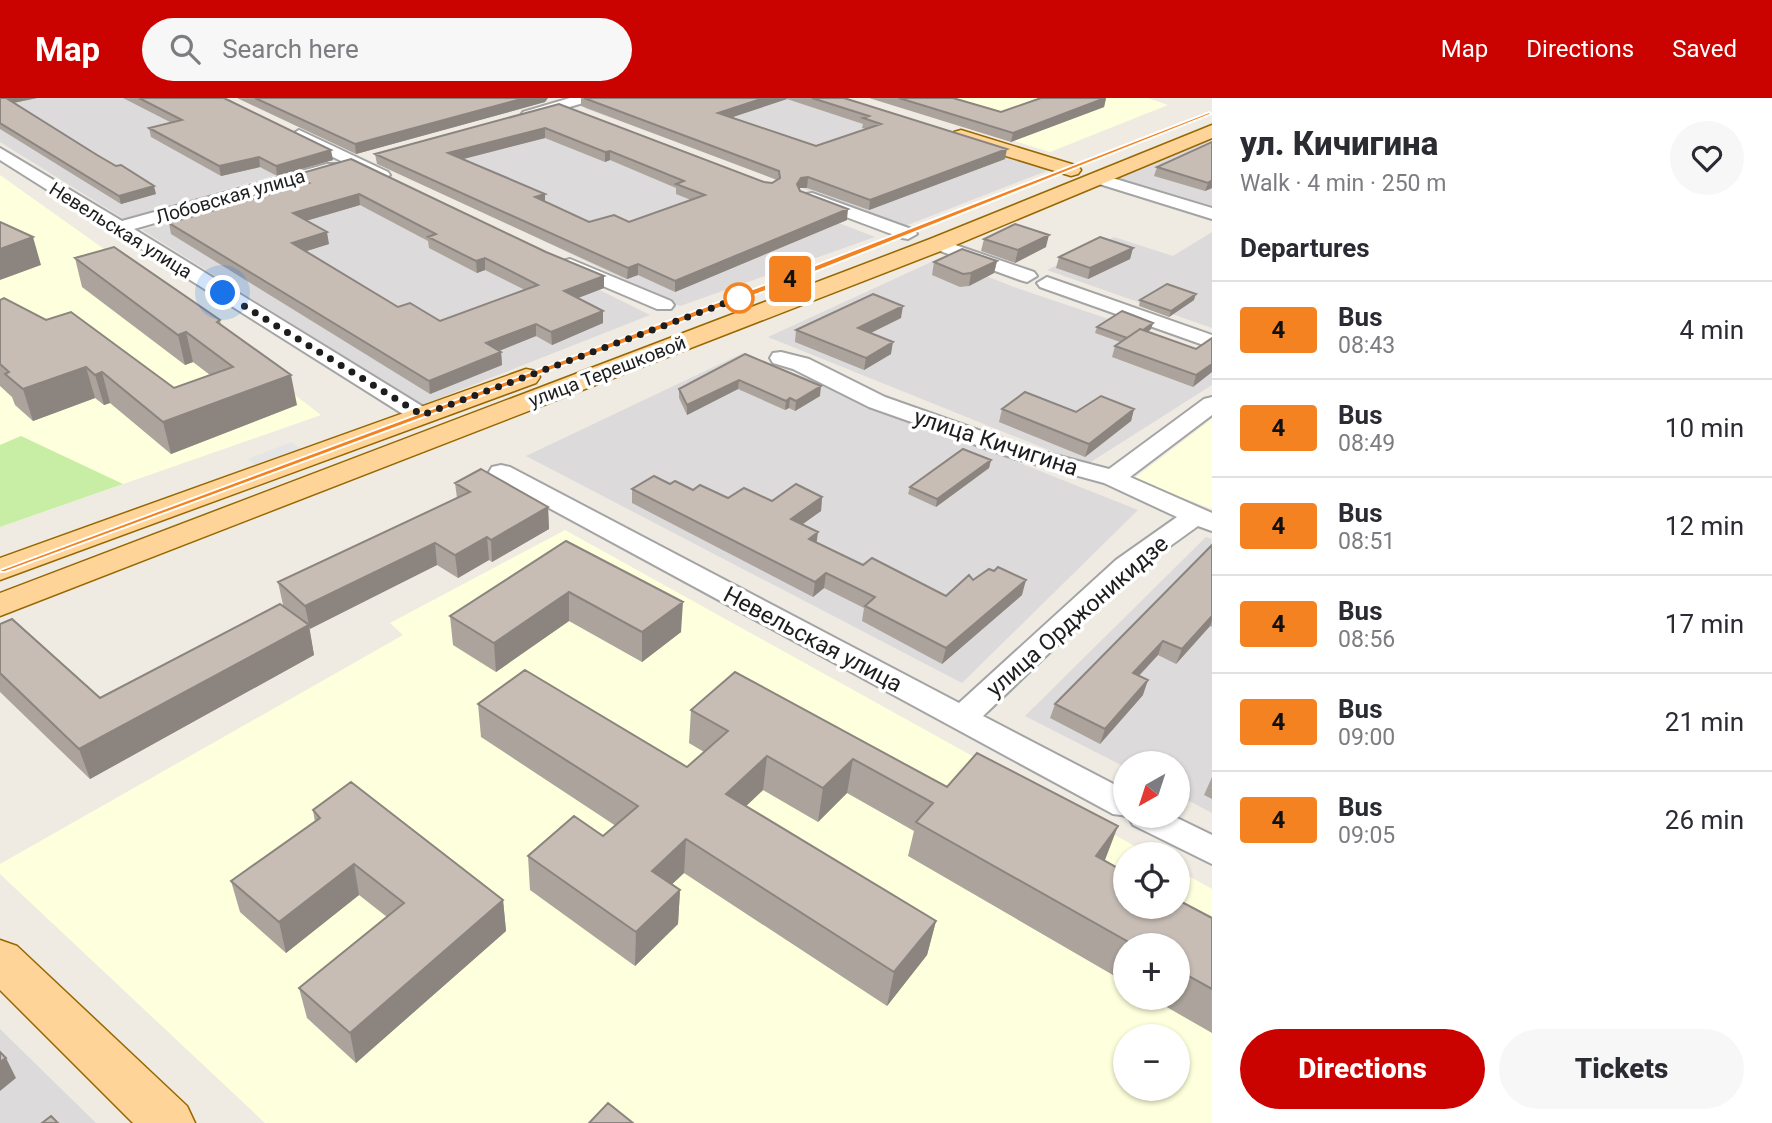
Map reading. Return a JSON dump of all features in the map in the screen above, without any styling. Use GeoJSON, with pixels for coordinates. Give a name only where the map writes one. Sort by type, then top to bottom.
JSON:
{"type":"FeatureCollection","features":[{"type":"Feature","properties":{"kind":"main road","name":"улица Терешковой"},"geometry":{"type":"LineString","coordinates":[[0,605],[1212,114]]}},
{"type":"Feature","properties":{"kind":"main road"},"geometry":{"type":"LineString","coordinates":[[943,130],[1071,170]]}},
{"type":"Feature","properties":{"kind":"main road","name":"улица Терешковой"},"geometry":{"type":"LineString","coordinates":[[0,570],[928,231],[1099,179],[1212,131]]}},
{"type":"Feature","properties":{"kind":"main road"},"geometry":{"type":"LineString","coordinates":[[0,960],[169,1123]]}},
{"type":"Feature","properties":{"kind":"street"},"geometry":{"type":"LineString","coordinates":[[538,98],[587,116]]}},
{"type":"Feature","properties":{"kind":"street"},"geometry":{"type":"LineString","coordinates":[[512,119],[585,98]]}},
{"type":"Feature","properties":{"kind":"street"},"geometry":{"type":"LineString","coordinates":[[281,127],[402,185]]}},
{"type":"Feature","properties":{"kind":"street","name":"Невельская улица"},"geometry":{"type":"LineString","coordinates":[[0,153],[422,415]]}},
{"type":"Feature","properties":{"kind":"street","name":"Лобовская улица"},"geometry":{"type":"LineString","coordinates":[[117,228],[377,155]]}},
{"type":"Feature","properties":{"kind":"street"},"geometry":{"type":"LineString","coordinates":[[1099,179],[1212,214]]}},
{"type":"Feature","properties":{"kind":"street"},"geometry":{"type":"LineString","coordinates":[[806,195],[928,231],[1027,276]]}},
{"type":"Feature","properties":{"kind":"street"},"geometry":{"type":"LineString","coordinates":[[555,257],[664,305]]}},
{"type":"Feature","properties":{"kind":"street"},"geometry":{"type":"LineString","coordinates":[[1046,283],[1212,342]]}},
{"type":"Feature","properties":{"kind":"street","name":"улица Кичигина"},"geometry":{"type":"LineString","coordinates":[[781,358],[820,373],[856,393],[924,420],[1024,454],[1112,478],[1204,520]]}},
{"type":"Feature","properties":{"kind":"street"},"geometry":{"type":"LineString","coordinates":[[1112,478],[1212,404]]}},
{"type":"Feature","properties":{"kind":"street","name":"Невельская улица"},"geometry":{"type":"LineString","coordinates":[[501,472],[1113,799]]}},
{"type":"Feature","properties":{"kind":"street","name":"улица Орджоникидзе"},"geometry":{"type":"LineString","coordinates":[[961,719],[1125,566],[1204,520]]}},
{"type":"Feature","properties":{"kind":"street"},"geometry":{"type":"LineString","coordinates":[[1168,828],[1212,851]]}},
{"type":"Feature","properties":{"kind":"shaded area"},"geometry":{"type":"Polygon","coordinates":[[[0,98],[203,98],[328,160],[124,219],[0,142],[0,98]]]}},
{"type":"Feature","properties":{"kind":"shaded area"},"geometry":{"type":"Polygon","coordinates":[[[618,98],[823,98],[1049,170],[905,226],[584,108],[618,98]]]}},
{"type":"Feature","properties":{"kind":"shaded area"},"geometry":{"type":"Polygon","coordinates":[[[895,98],[1148,98],[1168,105],[1050,152],[885,101],[895,98]]]}},
{"type":"Feature","properties":{"kind":"shaded area"},"geometry":{"type":"Polygon","coordinates":[[[561,116],[875,237],[680,306],[380,163],[561,116]]]}},
{"type":"Feature","properties":{"kind":"shaded area"},"geometry":{"type":"Polygon","coordinates":[[[1212,138],[1212,208],[1117,179],[1212,138]]]}},
{"type":"Feature","properties":{"kind":"shaded area"},"geometry":{"type":"Polygon","coordinates":[[[355,169],[650,315],[422,405],[142,230],[355,169]]]}},
{"type":"Feature","properties":{"kind":"shaded area"},"geometry":{"type":"Polygon","coordinates":[[[0,175],[104,249],[321,415],[0,527],[0,175]]]}},
{"type":"Feature","properties":{"kind":"shaded area"},"geometry":{"type":"Polygon","coordinates":[[[1212,232],[1212,328],[1047,270],[1114,237],[1173,256],[1212,232]]]}},
{"type":"Feature","properties":{"kind":"shaded area"},"geometry":{"type":"Polygon","coordinates":[[[940,258],[1014,287],[1212,354],[1212,385],[1086,465],[768,337],[940,258]]]}},
{"type":"Feature","properties":{"kind":"shaded area"},"geometry":{"type":"Polygon","coordinates":[[[743,353],[1138,510],[962,683],[526,456],[743,353]]]}},
{"type":"Feature","properties":{"kind":"shaded area"},"geometry":{"type":"Polygon","coordinates":[[[1212,419],[1212,509],[1133,479],[1212,419]]]}},
{"type":"Feature","properties":{"kind":"shaded area"},"geometry":{"type":"Polygon","coordinates":[[[291,442],[301,449],[258,467],[248,459],[291,442]]]}},
{"type":"Feature","properties":{"kind":"shaded area"},"geometry":{"type":"Polygon","coordinates":[[[565,530],[1127,842],[1113,842],[1113,919],[1190,919],[1190,877],[1212,889],[1212,1123],[265,1123],[0,874],[0,864],[403,635],[390,623],[565,530]]]}},
{"type":"Feature","properties":{"kind":"shaded area"},"geometry":{"type":"Polygon","coordinates":[[[1206,537],[1212,539],[1212,813],[1190,801],[1190,751],[1113,751],[1113,761],[1025,716],[1206,537]]]}},
{"type":"Feature","properties":{"kind":"shaded area"},"geometry":{"type":"Polygon","coordinates":[[[0,1029],[96,1123],[0,1123],[0,1029]]]}},
{"type":"Feature","properties":{"kind":"green space"},"geometry":{"type":"Polygon","coordinates":[[[21,436],[123,484],[0,527],[0,445],[21,436]]]}},
{"type":"Feature","properties":{"kind":"building"},"geometry":{"type":"Polygon","coordinates":[[[0,98],[6,98],[97,155],[116,166],[121,165],[154,186],[119,196],[0,123],[0,98]]]}},
{"type":"Feature","properties":{"kind":"building"},"geometry":{"type":"Polygon","coordinates":[[[139,98],[224,98],[331,150],[276,166],[259,157],[219,166],[149,128],[182,120],[139,98]]]}},
{"type":"Feature","properties":{"kind":"building"},"geometry":{"type":"Polygon","coordinates":[[[255,98],[525,98],[355,144],[255,98]]]}},
{"type":"Feature","properties":{"kind":"building"},"geometry":{"type":"Polygon","coordinates":[[[584,98],[764,98],[718,113],[816,146],[881,124],[863,118],[869,116],[812,98],[844,98],[1007,149],[870,200],[808,177],[801,178],[797,184],[800,191],[848,209],[675,281],[638,264],[628,268],[375,154],[559,104],[764,182],[772,183],[780,178],[779,171],[584,98]],[[545,128],[448,153],[545,194],[535,197],[589,222],[614,215],[629,222],[705,195],[676,184],[684,181],[610,151],[605,152],[545,128]]]}},
{"type":"Feature","properties":{"kind":"building"},"geometry":{"type":"Polygon","coordinates":[[[899,98],[953,98],[1001,112],[1041,98],[1105,98],[1013,133],[899,98]]]}},
{"type":"Feature","properties":{"kind":"building"},"geometry":{"type":"Polygon","coordinates":[[[1212,142],[1212,180],[1208,183],[1157,167],[1212,142]]]}},
{"type":"Feature","properties":{"kind":"building"},"geometry":{"type":"Polygon","coordinates":[[[351,159],[546,252],[604,276],[564,291],[603,311],[551,332],[536,324],[486,343],[501,352],[429,381],[169,223],[309,183],[295,175],[351,159]],[[359,194],[293,213],[327,232],[292,243],[398,307],[410,303],[440,321],[538,285],[485,258],[476,261],[428,237],[436,234],[359,194]]]}},
{"type":"Feature","properties":{"kind":"building"},"geometry":{"type":"Polygon","coordinates":[[[0,222],[33,237],[0,249],[0,222]]]}},
{"type":"Feature","properties":{"kind":"building"},"geometry":{"type":"Polygon","coordinates":[[[1015,224],[1049,235],[1018,250],[984,239],[1015,224]]]}},
{"type":"Feature","properties":{"kind":"building"},"geometry":{"type":"Polygon","coordinates":[[[1100,237],[1133,248],[1090,268],[1059,257],[1100,237]]]}},
{"type":"Feature","properties":{"kind":"building"},"geometry":{"type":"Polygon","coordinates":[[[114,247],[220,320],[217,322],[291,375],[163,422],[102,372],[95,375],[86,367],[23,389],[5,374],[9,372],[0,364],[0,300],[4,298],[46,320],[71,312],[174,388],[233,367],[186,332],[178,335],[75,258],[114,247]]]}},
{"type":"Feature","properties":{"kind":"building"},"geometry":{"type":"Polygon","coordinates":[[[962,249],[997,261],[963,274],[934,262],[962,249]]]}},
{"type":"Feature","properties":{"kind":"building"},"geometry":{"type":"Polygon","coordinates":[[[1167,284],[1196,294],[1171,311],[1140,300],[1167,284]]]}},
{"type":"Feature","properties":{"kind":"building"},"geometry":{"type":"Polygon","coordinates":[[[873,294],[903,306],[858,328],[893,342],[866,358],[796,330],[873,294]]]}},
{"type":"Feature","properties":{"kind":"building"},"geometry":{"type":"Polygon","coordinates":[[[1122,311],[1153,323],[1127,338],[1097,327],[1122,311]]]}},
{"type":"Feature","properties":{"kind":"building"},"geometry":{"type":"Polygon","coordinates":[[[1140,329],[1196,349],[1212,338],[1212,364],[1196,375],[1115,346],[1140,329]]]}},
{"type":"Feature","properties":{"kind":"building"},"geometry":{"type":"Polygon","coordinates":[[[745,354],[821,386],[796,401],[790,398],[786,401],[739,380],[687,405],[679,389],[745,354]]]}},
{"type":"Feature","properties":{"kind":"building"},"geometry":{"type":"Polygon","coordinates":[[[1025,392],[1076,412],[1101,396],[1134,409],[1089,444],[1002,409],[1025,392]]]}},
{"type":"Feature","properties":{"kind":"building"},"geometry":{"type":"Polygon","coordinates":[[[963,449],[991,460],[937,499],[910,487],[963,449]]]}},
{"type":"Feature","properties":{"kind":"building"},"geometry":{"type":"Polygon","coordinates":[[[481,469],[548,507],[491,540],[487,537],[455,555],[435,543],[305,606],[278,582],[470,492],[455,483],[481,469]]]}},
{"type":"Feature","properties":{"kind":"building"},"geometry":{"type":"Polygon","coordinates":[[[654,476],[670,484],[675,481],[693,490],[700,485],[728,498],[744,488],[772,501],[796,484],[822,497],[791,519],[818,532],[809,539],[863,565],[872,558],[946,596],[969,575],[973,580],[989,569],[994,571],[998,567],[1026,580],[946,648],[865,606],[875,597],[826,573],[815,582],[632,489],[654,476]]]}},
{"type":"Feature","properties":{"kind":"building"},"geometry":{"type":"Polygon","coordinates":[[[566,541],[683,602],[642,632],[569,592],[494,643],[450,616],[566,541]]]}},
{"type":"Feature","properties":{"kind":"building"},"geometry":{"type":"Polygon","coordinates":[[[1212,545],[1212,616],[1182,649],[1163,641],[1133,673],[1148,680],[1105,729],[1055,704],[1212,545]]]}},
{"type":"Feature","properties":{"kind":"building"},"geometry":{"type":"Polygon","coordinates":[[[280,604],[309,625],[79,749],[0,673],[0,624],[12,619],[100,698],[280,604]]]}},
{"type":"Feature","properties":{"kind":"building"},"geometry":{"type":"Polygon","coordinates":[[[525,670],[687,767],[728,731],[691,710],[735,672],[947,787],[977,753],[1113,823],[1113,828],[1117,828],[1096,856],[1113,865],[1113,919],[1190,919],[1190,906],[1212,918],[1212,989],[1190,977],[1190,933],[1113,933],[916,822],[933,803],[853,759],[823,788],[767,756],[726,794],[936,921],[894,972],[686,839],[652,871],[680,890],[636,932],[528,856],[574,816],[603,836],[638,806],[478,704],[525,670]]]}},
{"type":"Feature","properties":{"kind":"building"},"geometry":{"type":"Polygon","coordinates":[[[351,782],[503,900],[350,1033],[299,988],[404,903],[354,864],[279,922],[231,881],[320,818],[313,810],[351,782]]]}},
{"type":"Feature","properties":{"kind":"building"},"geometry":{"type":"Polygon","coordinates":[[[608,1103],[633,1123],[589,1123],[608,1103]]]}},
{"type":"Feature","properties":{"kind":"building"},"geometry":{"type":"Polygon","coordinates":[[[51,1116],[58,1123],[42,1123],[51,1116]]]}},
{"type":"Feature","properties":{"kind":"bus line","name":"4"},"geometry":{"type":"LineString","coordinates":[[0,570],[783,281],[1212,114]]}},
{"type":"Feature","properties":{"kind":"route"},"geometry":{"type":"LineString","coordinates":[[223,293],[422,415],[739,298]]}}]}
